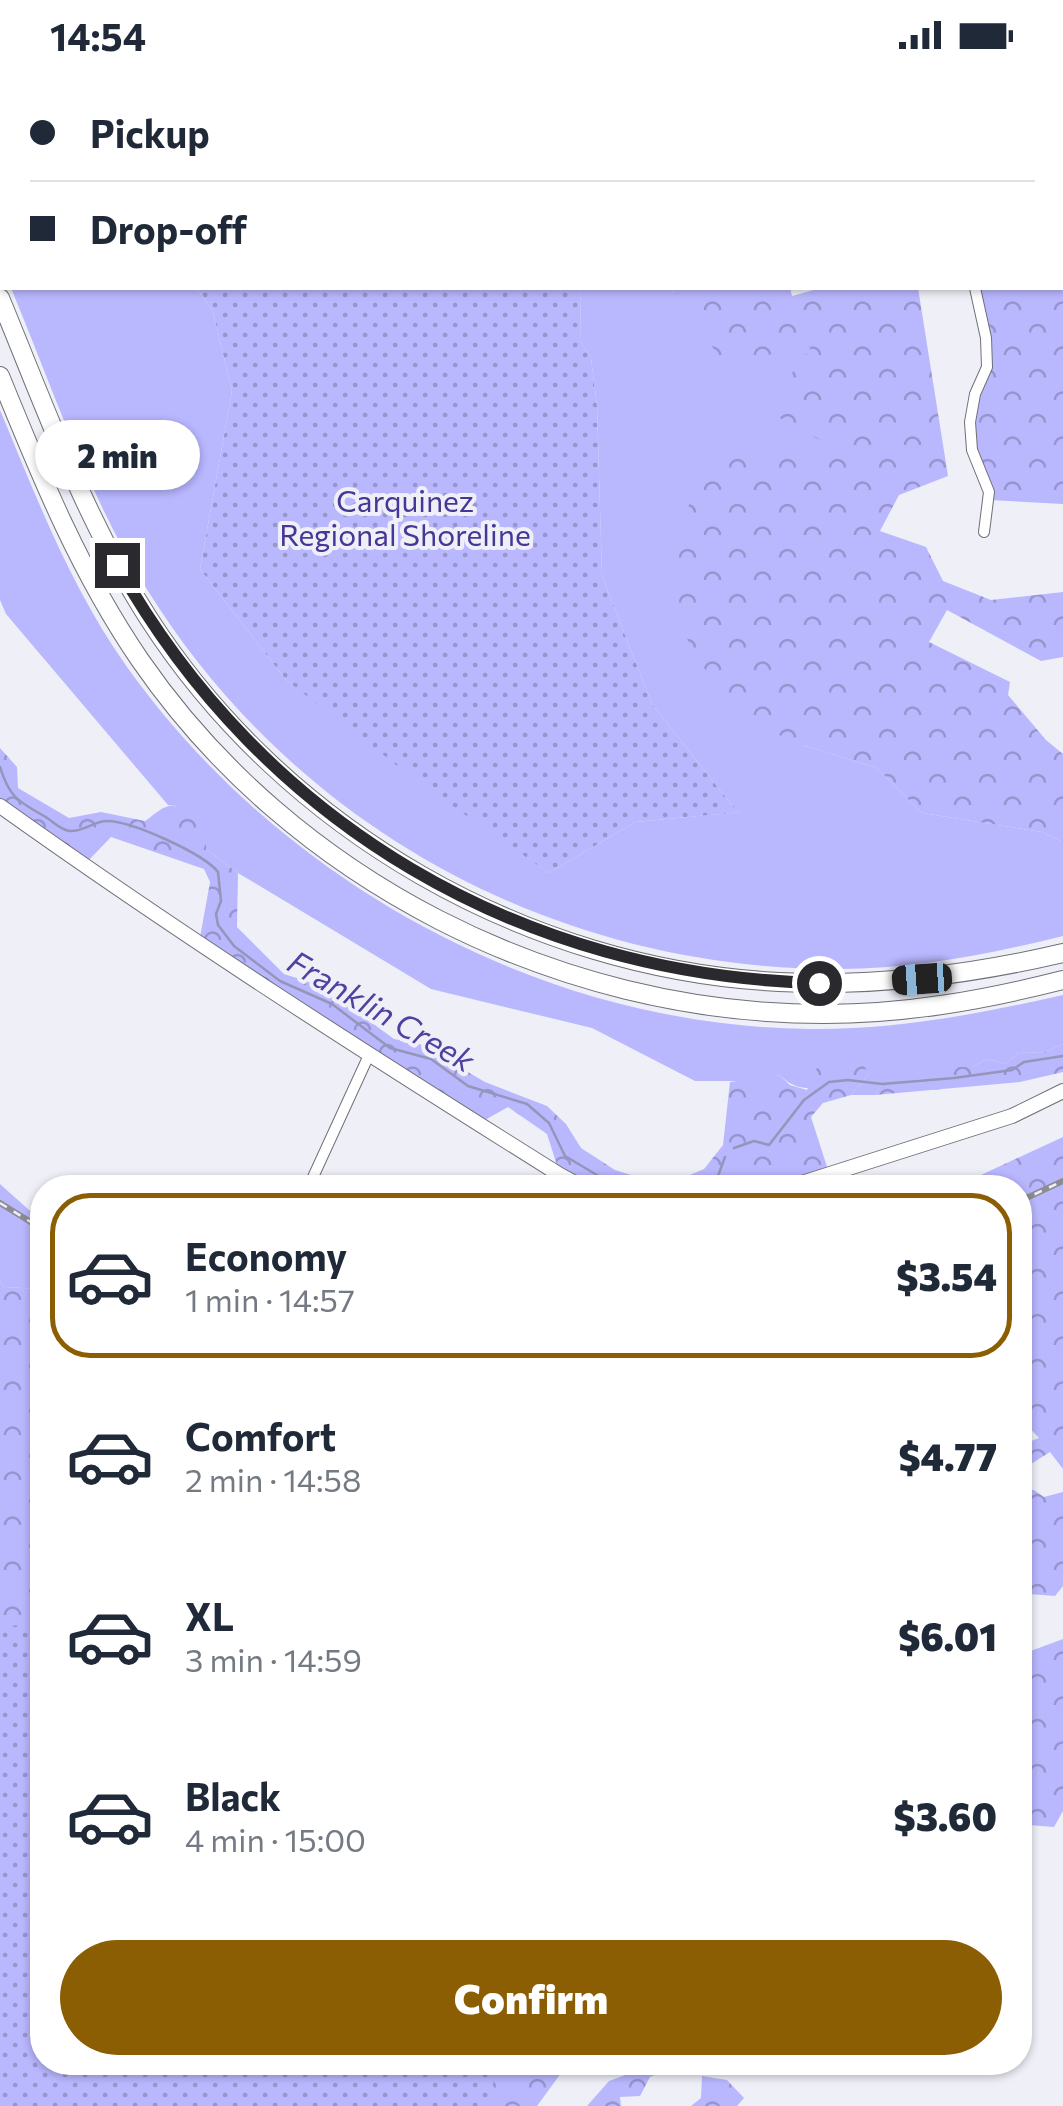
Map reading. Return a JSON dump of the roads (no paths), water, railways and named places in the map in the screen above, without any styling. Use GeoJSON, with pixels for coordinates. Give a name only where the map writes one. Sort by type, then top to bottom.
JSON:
{"type":"FeatureCollection","features":[{"type":"Feature","properties":{"kind":"highway"},"geometry":{"type":"LineString","coordinates":[[0,298],[102,538],[161,636],[211,702],[272,766],[337,820],[404,866],[468,900],[554,937],[634,960],[736,978],[819,983],[922,979],[1063,953]]}},
{"type":"Feature","properties":{"kind":"highway"},"geometry":{"type":"LineString","coordinates":[[0,376],[82,564],[119,628],[167,696],[222,759],[284,816],[350,867],[422,911],[497,947],[575,976],[657,997],[739,1010],[886,1012],[968,1002],[1063,980]]}},
{"type":"Feature","properties":{"kind":"street"},"geometry":{"type":"LineString","coordinates":[[976,290],[987,367],[975,394],[970,422],[972,450],[990,500],[984,532]]}},
{"type":"Feature","properties":{"kind":"street"},"geometry":{"type":"LineString","coordinates":[[0,806],[218,956],[558,1175]]}},
{"type":"Feature","properties":{"kind":"street"},"geometry":{"type":"LineString","coordinates":[[314,1175],[369,1055]]}},
{"type":"Feature","properties":{"kind":"street"},"geometry":{"type":"LineString","coordinates":[[827,1175],[1012,1116],[1063,1090]]}},
{"type":"Feature","properties":{"kind":"waterway","name":"Franklin Creek"},"geometry":{"type":"LineString","coordinates":[[0,767],[15,797],[63,829],[75,831],[102,821],[118,822],[198,856],[218,872],[218,925],[234,946],[280,981],[332,1004],[390,1048],[431,1059],[468,1086],[527,1104],[549,1123],[565,1156],[597,1175]]}},
{"type":"Feature","properties":{"kind":"waterway","name":"Franklin Creek"},"geometry":{"type":"LineString","coordinates":[[734,1148],[754,1141],[769,1145],[804,1100],[829,1082],[882,1084],[954,1078],[1012,1070],[1024,1062],[1063,1056]]}},
{"type":"Feature","properties":{"kind":"waterway","name":"Franklin Creek"},"geometry":{"type":"LineString","coordinates":[[718,1175],[725,1157]]}},
{"type":"Feature","properties":{"kind":"railway"},"geometry":{"type":"LineString","coordinates":[[1032,1195],[1063,1181]]}},
{"type":"Feature","properties":{"kind":"railway"},"geometry":{"type":"LineString","coordinates":[[0,1203],[30,1222]]}},
{"type":"Feature","properties":{"kind":"park label","name":"Carquinez Regional Shoreline"},"geometry":{"type":"Point","coordinates":[405,516]}}]}
